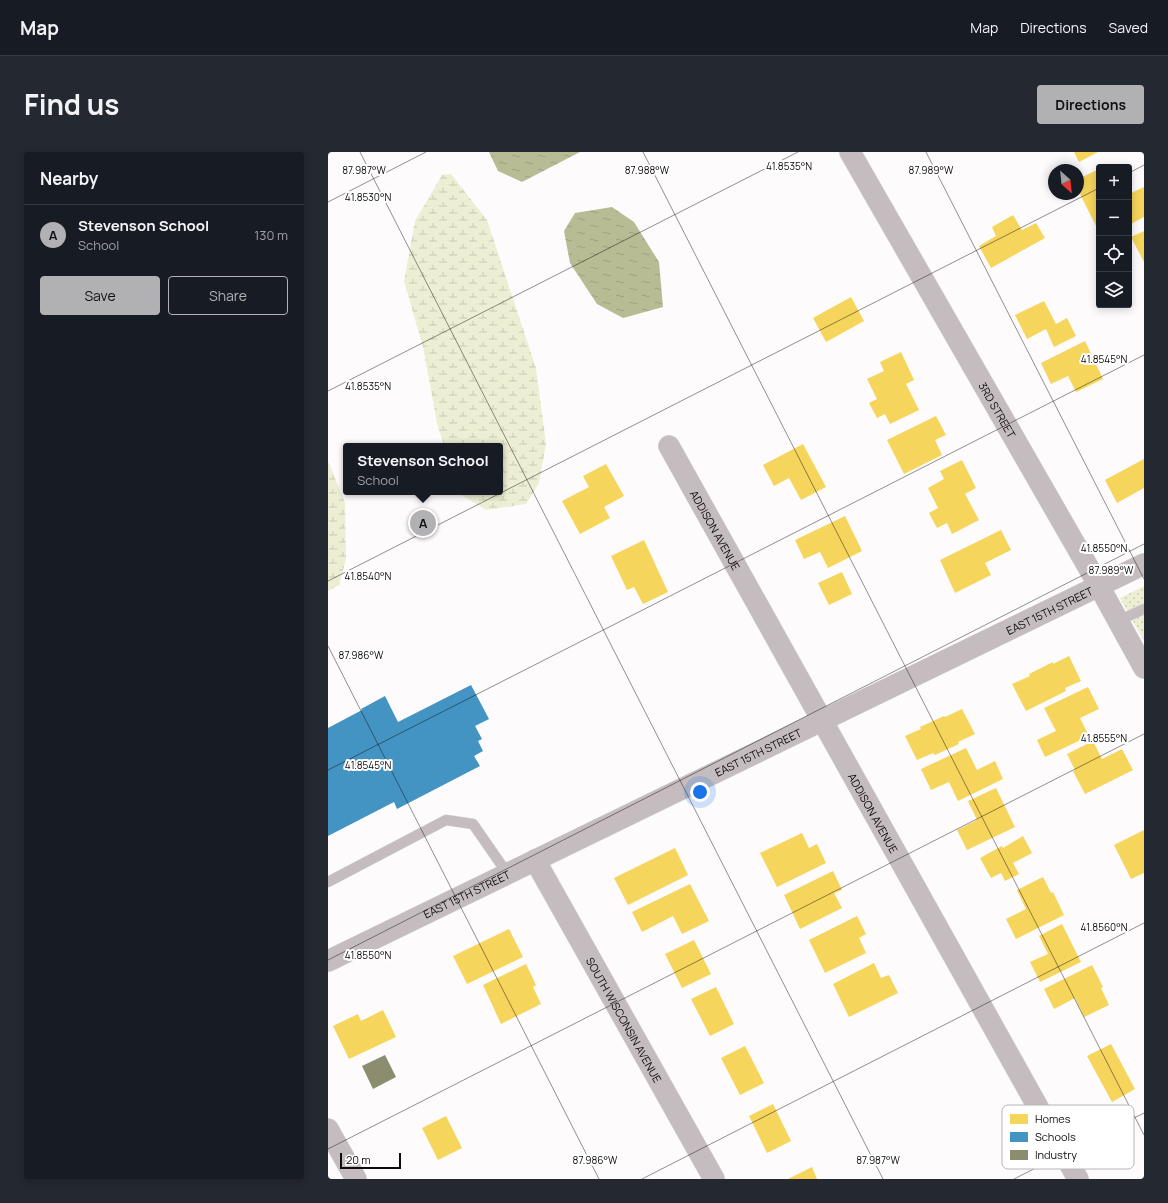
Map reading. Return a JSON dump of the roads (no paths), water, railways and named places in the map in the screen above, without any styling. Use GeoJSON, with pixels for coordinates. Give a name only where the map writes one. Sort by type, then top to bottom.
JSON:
{"type":"FeatureCollection","features":[{"type":"Feature","properties":{"kind":"street","name":"3RD STREET"},"geometry":{"type":"LineString","coordinates":[[850,152],[1099,586],[1144,668]]}},
{"type":"Feature","properties":{"kind":"street","name":"ADDISON AVENUE"},"geometry":{"type":"LineString","coordinates":[[668,446],[1037,1105]]}},
{"type":"Feature","properties":{"kind":"street","name":"EAST 15TH STREET"},"geometry":{"type":"LineString","coordinates":[[328,961],[1144,564]]}},
{"type":"Feature","properties":{"kind":"street","name":"SOUTH WISCONSIN AVENUE"},"geometry":{"type":"LineString","coordinates":[[535,860],[714,1179]]}},
{"type":"Feature","properties":{"kind":"street"},"geometry":{"type":"LineString","coordinates":[[328,1128],[356,1179]]}},
{"type":"Feature","properties":{"kind":"street","name":"ADDISON AVENUE"},"geometry":{"type":"LineString","coordinates":[[1072,1169],[1078,1179]]}},
{"type":"Feature","properties":{"kind":"lane"},"geometry":{"type":"LineString","coordinates":[[1118,621],[1144,609]]}},
{"type":"Feature","properties":{"kind":"lane"},"geometry":{"type":"LineString","coordinates":[[328,882],[446,820],[473,824],[507,873]]}},
{"type":"Feature","properties":{"kind":"water"},"geometry":{"type":"Polygon","coordinates":[[[489,152],[580,152],[522,182],[498,171],[489,152]]]}},
{"type":"Feature","properties":{"kind":"water"},"geometry":{"type":"Polygon","coordinates":[[[612,207],[634,222],[659,262],[663,307],[623,318],[597,304],[570,263],[564,231],[575,213],[612,207]]]}},
{"type":"Feature","properties":{"kind":"place","name":"Stevenson School"},"geometry":{"type":"Point","coordinates":[423,523]}}]}
